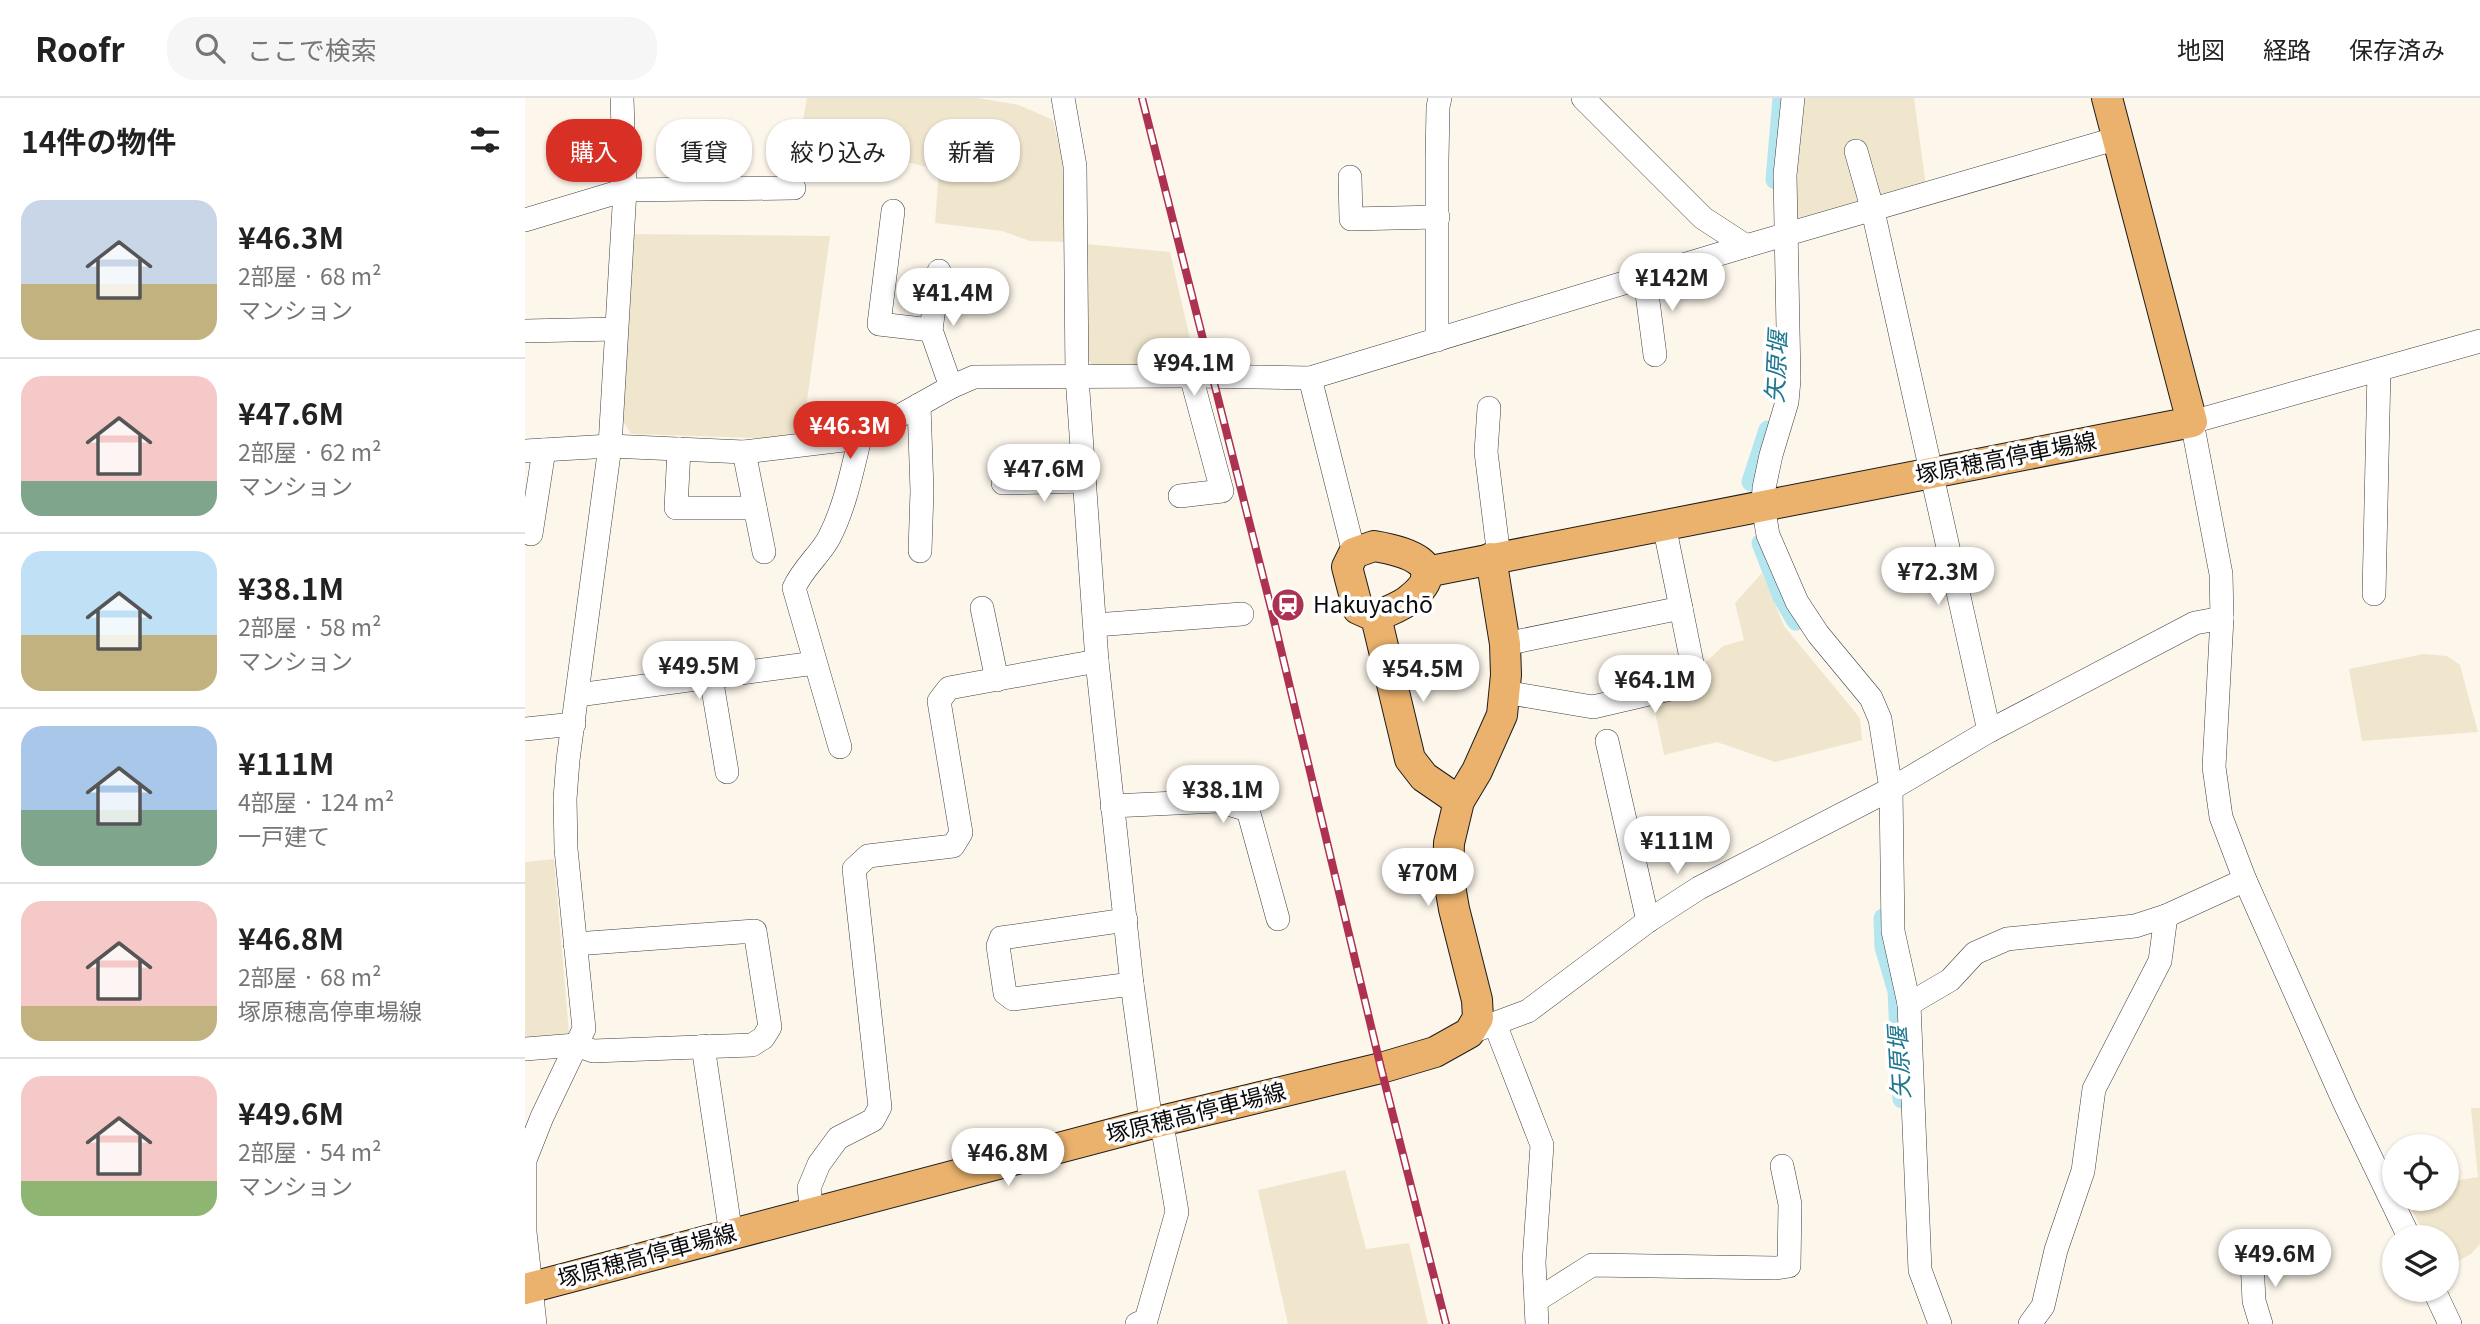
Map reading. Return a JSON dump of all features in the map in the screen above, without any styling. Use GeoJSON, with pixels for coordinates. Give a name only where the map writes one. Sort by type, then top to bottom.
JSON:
{"type":"FeatureCollection","features":[{"type":"Feature","properties":{"kind":"main road"},"geometry":{"type":"LineString","coordinates":[[2107,98],[2192,422]]}},
{"type":"Feature","properties":{"kind":"main road","name":"塚原穂高停車場線"},"geometry":{"type":"LineString","coordinates":[[1426,572],[2192,422]]}},
{"type":"Feature","properties":{"kind":"main road"},"geometry":{"type":"LineString","coordinates":[[1374,547],[1397,550],[1418,558],[1426,572],[1425,583],[1409,600],[1376,617],[1358,609],[1347,567],[1354,552],[1374,547]]}},
{"type":"Feature","properties":{"kind":"main road"},"geometry":{"type":"LineString","coordinates":[[1482,1029],[1448,874],[1449,843],[1459,801],[1490,744],[1501,715],[1505,644],[1495,557]]}},
{"type":"Feature","properties":{"kind":"main road"},"geometry":{"type":"LineString","coordinates":[[1376,617],[1410,759],[1424,778],[1459,801]]}},
{"type":"Feature","properties":{"kind":"main road","name":"塚原穂高停車場線"},"geometry":{"type":"LineString","coordinates":[[528,1288],[1157,1122],[1381,1068],[1435,1052],[1482,1029]]}},
{"type":"Feature","properties":{"kind":"street"},"geometry":{"type":"LineString","coordinates":[[535,1324],[528,1288],[525,1160],[542,1117],[584,1029],[566,849],[565,799],[610,446],[625,190],[622,98]]}},
{"type":"Feature","properties":{"kind":"street"},"geometry":{"type":"LineString","coordinates":[[1062,98],[1075,166],[1077,377],[1097,661],[1132,984],[1150,1115],[1164,1136],[1177,1212],[1146,1320],[1137,1324]]}},
{"type":"Feature","properties":{"kind":"street"},"geometry":{"type":"LineString","coordinates":[[1437,340],[1440,98]]}},
{"type":"Feature","properties":{"kind":"street"},"geometry":{"type":"LineString","coordinates":[[1583,98],[1703,218],[1746,246]]}},
{"type":"Feature","properties":{"kind":"street"},"geometry":{"type":"LineString","coordinates":[[1793,98],[1785,175],[1789,380],[1787,402],[1771,455],[1762,505],[1768,535],[1797,602],[1818,634],[1871,698],[1880,719],[1891,789],[1893,931],[1909,1004],[1920,1270],[1940,1324]]}},
{"type":"Feature","properties":{"kind":"street"},"geometry":{"type":"LineString","coordinates":[[531,534],[534,451],[610,446],[744,452],[860,438],[974,377],[1310,378],[1746,246],[2118,138]]}},
{"type":"Feature","properties":{"kind":"street"},"geometry":{"type":"LineString","coordinates":[[1856,151],[1873,211],[1989,731]]}},
{"type":"Feature","properties":{"kind":"street"},"geometry":{"type":"LineString","coordinates":[[1350,177],[1351,219],[1438,217]]}},
{"type":"Feature","properties":{"kind":"street"},"geometry":{"type":"LineString","coordinates":[[525,220],[625,190],[794,188]]}},
{"type":"Feature","properties":{"kind":"street"},"geometry":{"type":"LineString","coordinates":[[893,211],[879,324],[931,330]]}},
{"type":"Feature","properties":{"kind":"street"},"geometry":{"type":"LineString","coordinates":[[939,271],[931,330],[951,387]]}},
{"type":"Feature","properties":{"kind":"street"},"geometry":{"type":"LineString","coordinates":[[1645,278],[1655,355]]}},
{"type":"Feature","properties":{"kind":"street"},"geometry":{"type":"LineString","coordinates":[[525,331],[616,328]]}},
{"type":"Feature","properties":{"kind":"street"},"geometry":{"type":"LineString","coordinates":[[2403,1225],[2345,1104],[2245,880],[2221,817],[2214,766],[2222,618],[2221,574],[2192,422],[2480,341]]}},
{"type":"Feature","properties":{"kind":"street"},"geometry":{"type":"LineString","coordinates":[[2374,594],[2379,370]]}},
{"type":"Feature","properties":{"kind":"street"},"geometry":{"type":"LineString","coordinates":[[1180,496],[1222,491],[1191,376]]}},
{"type":"Feature","properties":{"kind":"street"},"geometry":{"type":"LineString","coordinates":[[1310,378],[1354,552]]}},
{"type":"Feature","properties":{"kind":"street"},"geometry":{"type":"LineString","coordinates":[[919,405],[921,551]]}},
{"type":"Feature","properties":{"kind":"street"},"geometry":{"type":"LineString","coordinates":[[1489,408],[1486,452],[1495,557]]}},
{"type":"Feature","properties":{"kind":"street"},"geometry":{"type":"LineString","coordinates":[[840,747],[794,588],[801,572],[828,540],[847,492],[860,438]]}},
{"type":"Feature","properties":{"kind":"street"},"geometry":{"type":"LineString","coordinates":[[679,449],[676,509],[755,508]]}},
{"type":"Feature","properties":{"kind":"street"},"geometry":{"type":"LineString","coordinates":[[744,452],[764,552]]}},
{"type":"Feature","properties":{"kind":"street"},"geometry":{"type":"LineString","coordinates":[[1003,483],[1085,481]]}},
{"type":"Feature","properties":{"kind":"street"},"geometry":{"type":"LineString","coordinates":[[1504,692],[1593,707],[1696,683],[1664,525]]}},
{"type":"Feature","properties":{"kind":"street"},"geometry":{"type":"LineString","coordinates":[[982,608],[997,680]]}},
{"type":"Feature","properties":{"kind":"street"},"geometry":{"type":"LineString","coordinates":[[1505,644],[1681,608]]}},
{"type":"Feature","properties":{"kind":"street"},"geometry":{"type":"LineString","coordinates":[[1095,625],[1242,614]]}},
{"type":"Feature","properties":{"kind":"street"},"geometry":{"type":"LineString","coordinates":[[1537,1324],[1534,1262],[1542,1145],[1482,1029],[1528,1011],[1648,921],[1699,888],[1891,789],[1989,731],[2195,623],[2222,618]]}},
{"type":"Feature","properties":{"kind":"street"},"geometry":{"type":"LineString","coordinates":[[813,1213],[810,1188],[819,1164],[838,1138],[873,1120],[880,1107],[854,869],[868,856],[953,846],[961,833],[939,701],[949,688],[1097,661]]}},
{"type":"Feature","properties":{"kind":"street"},"geometry":{"type":"LineString","coordinates":[[578,695],[815,663]]}},
{"type":"Feature","properties":{"kind":"street"},"geometry":{"type":"LineString","coordinates":[[711,677],[727,772]]}},
{"type":"Feature","properties":{"kind":"street"},"geometry":{"type":"LineString","coordinates":[[525,729],[574,724]]}},
{"type":"Feature","properties":{"kind":"street"},"geometry":{"type":"LineString","coordinates":[[1607,741],[1648,921]]}},
{"type":"Feature","properties":{"kind":"street"},"geometry":{"type":"LineString","coordinates":[[1112,806],[1217,801],[1248,810],[1278,919]]}},
{"type":"Feature","properties":{"kind":"street"},"geometry":{"type":"LineString","coordinates":[[1909,1004],[1950,981],[1975,953],[2007,939],[2135,926],[2166,916],[2245,880]]}},
{"type":"Feature","properties":{"kind":"street"},"geometry":{"type":"LineString","coordinates":[[2030,1324],[2043,1306],[2056,1250],[2083,1171],[2094,1089],[2160,961],[2166,916]]}},
{"type":"Feature","properties":{"kind":"street"},"geometry":{"type":"LineString","coordinates":[[1126,920],[1001,938],[998,946],[1005,993],[1013,999],[1132,984]]}},
{"type":"Feature","properties":{"kind":"street"},"geometry":{"type":"LineString","coordinates":[[525,1049],[576,1045],[593,1051],[752,1045],[762,1038],[770,1027],[755,931],[575,944]]}},
{"type":"Feature","properties":{"kind":"street"},"geometry":{"type":"LineString","coordinates":[[703,1046],[731,1235]]}},
{"type":"Feature","properties":{"kind":"street"},"geometry":{"type":"LineString","coordinates":[[1537,1300],[1592,1265],[1789,1266],[1790,1203],[1782,1166]]}},
{"type":"Feature","properties":{"kind":"street"},"geometry":{"type":"LineString","coordinates":[[2252,1260],[2254,1301],[2261,1324]]}},
{"type":"Feature","properties":{"kind":"street"},"geometry":{"type":"LineString","coordinates":[[2440,1302],[2450,1324]]}},
{"type":"Feature","properties":{"kind":"shaded area"},"geometry":{"type":"Polygon","coordinates":[[[807,98],[978,98],[1019,105],[1053,120],[1067,180],[1066,242],[1030,241],[1002,231],[935,223],[938,182],[1020,182],[1020,119],[924,119],[924,166],[910,163],[910,119],[803,119],[807,98]]]}},
{"type":"Feature","properties":{"kind":"shaded area"},"geometry":{"type":"Polygon","coordinates":[[[1800,98],[1914,98],[1926,187],[1795,226],[1794,159],[1800,98]]]}},
{"type":"Feature","properties":{"kind":"shaded area"},"geometry":{"type":"Polygon","coordinates":[[[629,234],[830,236],[802,436],[789,439],[631,434],[623,421],[629,234]]]}},
{"type":"Feature","properties":{"kind":"shaded area"},"geometry":{"type":"Polygon","coordinates":[[[1086,244],[1170,252],[1197,369],[1095,367],[1085,357],[1086,244]]]}},
{"type":"Feature","properties":{"kind":"shaded area"},"geometry":{"type":"Polygon","coordinates":[[[1762,573],[1784,626],[1860,718],[1862,740],[1775,762],[1717,742],[1664,755],[1653,702],[1702,666],[1723,646],[1744,640],[1735,603],[1762,573]]]}},
{"type":"Feature","properties":{"kind":"shaded area"},"geometry":{"type":"Polygon","coordinates":[[[2424,654],[2447,656],[2460,665],[2478,732],[2362,741],[2349,669],[2424,654]]]}},
{"type":"Feature","properties":{"kind":"shaded area"},"geometry":{"type":"Polygon","coordinates":[[[554,859],[569,1033],[525,1039],[525,862],[554,859]]]}},
{"type":"Feature","properties":{"kind":"shaded area"},"geometry":{"type":"Polygon","coordinates":[[[2471,1108],[2480,1108],[2480,1244],[2471,1254],[2459,1260],[2459,1225],[2420,1225],[2412,1211],[2459,1211],[2459,1180],[2478,1177],[2471,1108]]]}},
{"type":"Feature","properties":{"kind":"shaded area"},"geometry":{"type":"Polygon","coordinates":[[[1345,1170],[1366,1249],[1409,1243],[1428,1324],[1288,1324],[1258,1190],[1345,1170]]]}},
{"type":"Feature","properties":{"kind":"waterway","name":"矢原堰"},"geometry":{"type":"LineString","coordinates":[[1775,180],[1782,98]]}},
{"type":"Feature","properties":{"kind":"waterway","name":"矢原堰"},"geometry":{"type":"LineString","coordinates":[[1751,482],[1768,430]]}},
{"type":"Feature","properties":{"kind":"waterway","name":"矢原堰"},"geometry":{"type":"LineString","coordinates":[[1761,543],[1782,597],[1796,621]]}},
{"type":"Feature","properties":{"kind":"waterway","name":"矢原堰"},"geometry":{"type":"LineString","coordinates":[[1883,918],[1884,947],[1897,991],[1902,1099]]}},
{"type":"Feature","properties":{"kind":"railway"},"geometry":{"type":"LineString","coordinates":[[1142,98],[1271,608],[1381,1068],[1446,1324]]}},
{"type":"Feature","properties":{"kind":"place","name":"Hakuyachō"},"geometry":{"type":"Point","coordinates":[1288,605]}}]}
